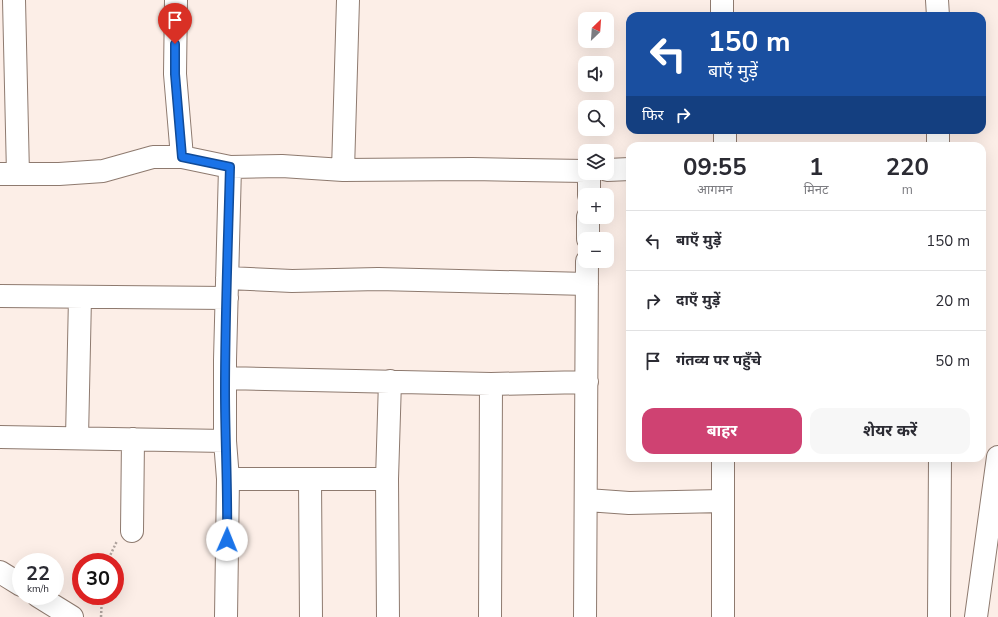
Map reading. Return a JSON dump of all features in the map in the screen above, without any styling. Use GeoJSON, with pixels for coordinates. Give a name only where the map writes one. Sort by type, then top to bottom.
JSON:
{"type":"FeatureCollection","features":[{"type":"Feature","properties":{"kind":"street"},"geometry":{"type":"LineString","coordinates":[[14,0],[9,174],[60,174],[103,171],[152,157],[182,157],[230,167],[282,166],[343,170],[472,169],[578,171]]}},
{"type":"Feature","properties":{"kind":"street"},"geometry":{"type":"LineString","coordinates":[[176,0],[175,74],[182,157]]}},
{"type":"Feature","properties":{"kind":"street"},"geometry":{"type":"LineString","coordinates":[[343,170],[348,0]]}},
{"type":"Feature","properties":{"kind":"street"},"geometry":{"type":"LineString","coordinates":[[722,0],[722,12]]}},
{"type":"Feature","properties":{"kind":"street"},"geometry":{"type":"LineString","coordinates":[[937,0],[938,12]]}},
{"type":"Feature","properties":{"kind":"street"},"geometry":{"type":"LineString","coordinates":[[226,617],[228,479],[225,378],[230,167]]}},
{"type":"Feature","properties":{"kind":"street"},"geometry":{"type":"LineString","coordinates":[[614,170],[626,169]]}},
{"type":"Feature","properties":{"kind":"street"},"geometry":{"type":"LineString","coordinates":[[585,617],[587,500],[587,268]]}},
{"type":"Feature","properties":{"kind":"street"},"geometry":{"type":"LineString","coordinates":[[0,296],[80,297],[227,288],[292,281],[378,279],[587,284]]}},
{"type":"Feature","properties":{"kind":"street"},"geometry":{"type":"LineString","coordinates":[[77,438],[80,297]]}},
{"type":"Feature","properties":{"kind":"street"},"geometry":{"type":"LineString","coordinates":[[225,378],[491,384],[587,382]]}},
{"type":"Feature","properties":{"kind":"street"},"geometry":{"type":"LineString","coordinates":[[388,617],[387,479],[390,381]]}},
{"type":"Feature","properties":{"kind":"street"},"geometry":{"type":"LineString","coordinates":[[490,617],[491,384]]}},
{"type":"Feature","properties":{"kind":"street"},"geometry":{"type":"LineString","coordinates":[[0,437],[226,441]]}},
{"type":"Feature","properties":{"kind":"street"},"geometry":{"type":"LineString","coordinates":[[132,439],[132,531]]}},
{"type":"Feature","properties":{"kind":"street"},"geometry":{"type":"LineString","coordinates":[[976,617],[998,457]]}},
{"type":"Feature","properties":{"kind":"street"},"geometry":{"type":"LineString","coordinates":[[723,462],[723,617]]}},
{"type":"Feature","properties":{"kind":"street"},"geometry":{"type":"LineString","coordinates":[[939,617],[940,462]]}},
{"type":"Feature","properties":{"kind":"street"},"geometry":{"type":"LineString","coordinates":[[228,479],[387,479]]}},
{"type":"Feature","properties":{"kind":"street"},"geometry":{"type":"LineString","coordinates":[[310,480],[311,617]]}},
{"type":"Feature","properties":{"kind":"street"},"geometry":{"type":"LineString","coordinates":[[587,500],[629,503],[723,501]]}},
{"type":"Feature","properties":{"kind":"street"},"geometry":{"type":"LineString","coordinates":[[0,572],[12,579]]}},
{"type":"Feature","properties":{"kind":"street"},"geometry":{"type":"LineString","coordinates":[[53,605],[72,617]]}},
{"type":"Feature","properties":{"kind":"path"},"geometry":{"type":"LineString","coordinates":[[101,617],[102,605]]}},
{"type":"Feature","properties":{"kind":"route"},"geometry":{"type":"LineString","coordinates":[[175,44],[175,74],[182,157],[230,167],[225,360],[228,479],[227,540]]}}]}
